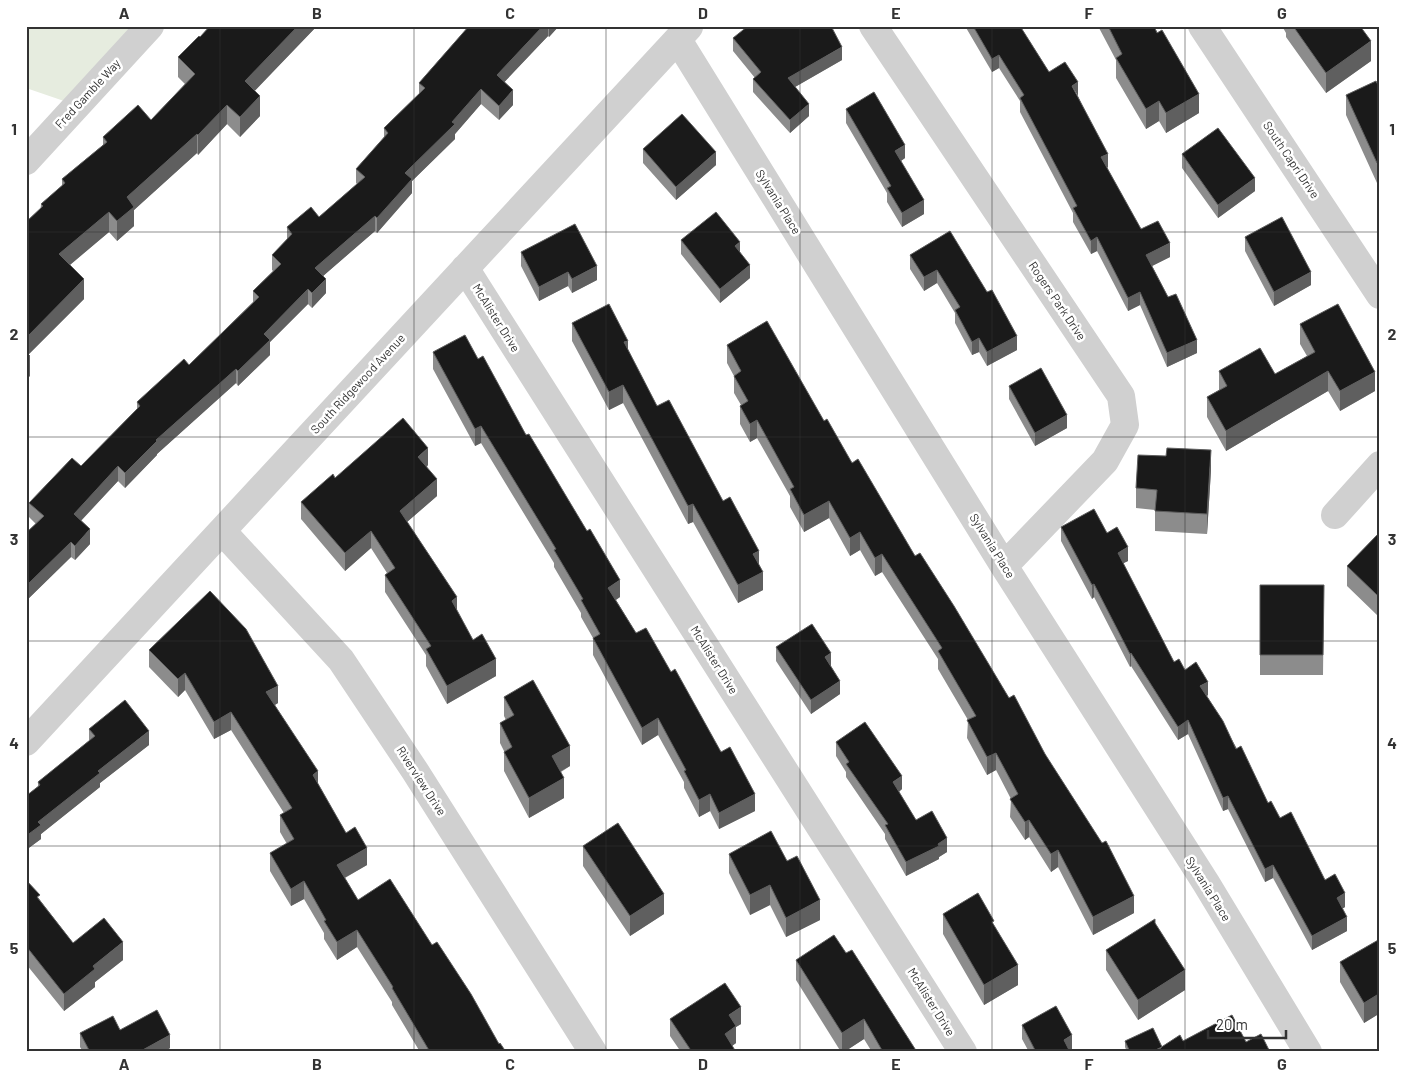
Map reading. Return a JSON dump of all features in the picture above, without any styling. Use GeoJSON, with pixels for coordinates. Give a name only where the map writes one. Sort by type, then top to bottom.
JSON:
{"type":"FeatureCollection","features":[{"type":"Feature","properties":{"kind":"street","name":"Fred Gamble Way"},"geometry":{"type":"LineString","coordinates":[[26,161],[150,26]]}},
{"type":"Feature","properties":{"kind":"street","name":"Rogers Park Drive"},"geometry":{"type":"LineString","coordinates":[[873,26],[1121,396],[1125,425],[1105,461],[1004,566]]}},
{"type":"Feature","properties":{"kind":"street","name":"South Capri Drive"},"geometry":{"type":"LineString","coordinates":[[1202,26],[1380,295]]}},
{"type":"Feature","properties":{"kind":"street","name":"Sylvania Place"},"geometry":{"type":"LineString","coordinates":[[684,33],[1004,566],[1206,883],[1308,1052]]}},
{"type":"Feature","properties":{"kind":"street","name":"South Ridgewood Avenue"},"geometry":{"type":"LineString","coordinates":[[26,742],[684,33]]}},
{"type":"Feature","properties":{"kind":"street","name":"McAlister Drive"},"geometry":{"type":"LineString","coordinates":[[464,268],[963,1052]]}},
{"type":"Feature","properties":{"kind":"street"},"geometry":{"type":"LineString","coordinates":[[1334,515],[1380,465]]}},
{"type":"Feature","properties":{"kind":"street","name":"Riverview Drive"},"geometry":{"type":"LineString","coordinates":[[222,531],[341,660],[415,771],[593,1052]]}},
{"type":"Feature","properties":{"kind":"shaded area"},"geometry":{"type":"Polygon","coordinates":[[[26,26],[132,26],[64,101],[26,88],[26,26]]]}},
{"type":"Feature","properties":{"kind":"building"},"geometry":{"type":"Polygon","coordinates":[[[210,26],[298,26],[245,81],[260,96],[240,117],[227,105],[198,135],[127,197],[134,207],[117,221],[109,212],[59,254],[84,279],[26,338],[26,222],[43,206],[41,204],[65,183],[62,179],[107,142],[103,137],[138,105],[151,120],[195,74],[178,57],[210,26]]]}},
{"type":"Feature","properties":{"kind":"building"},"geometry":{"type":"Polygon","coordinates":[[[469,26],[543,26],[497,75],[513,90],[499,106],[481,89],[452,122],[455,124],[405,173],[412,179],[377,218],[375,216],[315,268],[326,279],[312,293],[308,289],[264,334],[270,340],[238,371],[236,369],[156,440],[125,473],[118,466],[74,514],[90,529],[75,546],[71,542],[26,586],[26,533],[44,516],[29,503],[72,458],[81,466],[140,406],[137,402],[184,359],[189,365],[259,297],[253,291],[281,264],[272,255],[292,234],[287,227],[311,207],[319,217],[365,177],[356,169],[388,133],[384,128],[425,88],[419,83],[469,26]]]}},
{"type":"Feature","properties":{"kind":"building"},"geometry":{"type":"Polygon","coordinates":[[[748,26],[831,26],[842,47],[788,78],[809,104],[790,120],[753,79],[761,72],[733,38],[748,26]]]}},
{"type":"Feature","properties":{"kind":"building"},"geometry":{"type":"Polygon","coordinates":[[[973,26],[1020,26],[1049,72],[1065,62],[1078,82],[1072,86],[1108,154],[1101,157],[1141,229],[1158,221],[1170,243],[1146,255],[1168,297],[1176,294],[1197,340],[1167,353],[1140,292],[1128,298],[1097,237],[1091,241],[1073,208],[1077,206],[1020,98],[1024,95],[999,55],[992,59],[973,26]]]}},
{"type":"Feature","properties":{"kind":"building"},"geometry":{"type":"Polygon","coordinates":[[[1108,26],[1154,26],[1157,33],[1162,30],[1199,94],[1166,113],[1159,101],[1146,109],[1116,58],[1122,54],[1108,26]]]}},
{"type":"Feature","properties":{"kind":"building"},"geometry":{"type":"Polygon","coordinates":[[[1293,26],[1360,26],[1371,41],[1326,73],[1293,26]]]}},
{"type":"Feature","properties":{"kind":"building"},"geometry":{"type":"Polygon","coordinates":[[[1376,81],[1380,89],[1380,162],[1377,163],[1346,95],[1376,81]]]}},
{"type":"Feature","properties":{"kind":"building"},"geometry":{"type":"Polygon","coordinates":[[[874,92],[905,145],[895,151],[924,200],[902,213],[887,188],[891,186],[846,109],[874,92]]]}},
{"type":"Feature","properties":{"kind":"building"},"geometry":{"type":"Polygon","coordinates":[[[682,114],[716,152],[676,187],[643,149],[682,114]]]}},
{"type":"Feature","properties":{"kind":"building"},"geometry":{"type":"Polygon","coordinates":[[[1218,128],[1255,178],[1218,205],[1182,154],[1218,128]]]}},
{"type":"Feature","properties":{"kind":"building"},"geometry":{"type":"Polygon","coordinates":[[[716,212],[740,242],[735,246],[750,265],[720,289],[681,240],[716,212]]]}},
{"type":"Feature","properties":{"kind":"building"},"geometry":{"type":"Polygon","coordinates":[[[1282,217],[1311,272],[1274,292],[1245,237],[1282,217]]]}},
{"type":"Feature","properties":{"kind":"building"},"geometry":{"type":"Polygon","coordinates":[[[575,224],[597,266],[572,279],[568,272],[539,287],[521,252],[575,224]]]}},
{"type":"Feature","properties":{"kind":"building"},"geometry":{"type":"Polygon","coordinates":[[[950,231],[987,292],[992,290],[1017,336],[987,352],[979,338],[972,342],[955,310],[960,307],[937,270],[924,277],[910,255],[950,231]]]}},
{"type":"Feature","properties":{"kind":"building"},"geometry":{"type":"Polygon","coordinates":[[[609,304],[628,341],[624,342],[657,406],[669,400],[723,501],[730,497],[759,551],[753,554],[763,572],[738,585],[693,504],[688,506],[623,385],[609,392],[572,323],[609,304]]]}},
{"type":"Feature","properties":{"kind":"building"},"geometry":{"type":"Polygon","coordinates":[[[1338,304],[1375,372],[1340,391],[1328,371],[1226,431],[1207,397],[1227,386],[1219,371],[1260,348],[1275,374],[1315,352],[1300,324],[1338,304]]]}},
{"type":"Feature","properties":{"kind":"building"},"geometry":{"type":"Polygon","coordinates":[[[767,321],[824,421],[827,419],[852,463],[858,459],[915,556],[920,553],[1009,698],[1014,695],[1045,754],[1102,843],[1106,841],[1134,896],[1093,917],[1058,850],[1051,854],[1029,820],[1025,822],[1010,799],[1018,794],[996,753],[987,757],[967,720],[976,716],[938,651],[942,648],[882,554],[875,558],[860,532],[850,538],[829,501],[804,515],[790,489],[794,487],[757,420],[750,424],[740,406],[748,401],[734,376],[741,371],[727,345],[767,321]]]}},
{"type":"Feature","properties":{"kind":"building"},"geometry":{"type":"Polygon","coordinates":[[[465,335],[478,359],[483,356],[526,435],[529,434],[587,531],[590,529],[620,580],[608,588],[636,633],[646,628],[671,672],[675,669],[721,752],[730,747],[755,794],[719,813],[710,794],[699,800],[684,771],[686,770],[658,718],[642,728],[593,638],[600,634],[581,600],[583,599],[554,550],[556,549],[481,426],[475,429],[433,352],[465,335]]]}},
{"type":"Feature","properties":{"kind":"building"},"geometry":{"type":"Polygon","coordinates":[[[1041,368],[1067,415],[1035,433],[1009,386],[1041,368]]]}},
{"type":"Feature","properties":{"kind":"building"},"geometry":{"type":"Polygon","coordinates":[[[403,418],[428,448],[418,457],[437,479],[400,511],[457,597],[452,601],[473,640],[482,634],[496,659],[447,686],[426,649],[431,646],[385,575],[395,568],[371,531],[345,553],[301,502],[333,474],[335,478],[403,418]]]}},
{"type":"Feature","properties":{"kind":"building"},"geometry":{"type":"Polygon","coordinates":[[[1167,448],[1211,450],[1207,514],[1155,511],[1157,490],[1136,488],[1138,455],[1166,456],[1167,448]]]}},
{"type":"Feature","properties":{"kind":"building"},"geometry":{"type":"Polygon","coordinates":[[[1094,509],[1107,533],[1117,527],[1128,547],[1118,553],[1174,662],[1179,659],[1185,670],[1196,662],[1208,682],[1200,686],[1223,721],[1236,749],[1241,746],[1268,803],[1271,801],[1280,818],[1291,812],[1325,880],[1335,874],[1345,893],[1337,898],[1347,917],[1312,936],[1273,865],[1265,869],[1228,796],[1223,798],[1188,720],[1178,727],[1130,654],[1094,584],[1092,585],[1061,527],[1094,509]]]}},
{"type":"Feature","properties":{"kind":"building"},"geometry":{"type":"Polygon","coordinates":[[[1380,532],[1380,592],[1377,595],[1347,566],[1380,532]]]}},
{"type":"Feature","properties":{"kind":"building"},"geometry":{"type":"Polygon","coordinates":[[[1260,585],[1324,585],[1323,655],[1260,655],[1260,585]]]}},
{"type":"Feature","properties":{"kind":"building"},"geometry":{"type":"Polygon","coordinates":[[[210,591],[246,629],[278,686],[266,692],[318,771],[313,775],[346,833],[355,827],[367,848],[337,865],[358,900],[390,879],[432,945],[437,942],[471,994],[499,1044],[506,1052],[430,1052],[393,987],[357,930],[337,942],[304,881],[291,889],[270,853],[294,839],[280,815],[292,808],[231,712],[214,722],[185,673],[178,679],[149,650],[210,591]]]}},
{"type":"Feature","properties":{"kind":"building"},"geometry":{"type":"Polygon","coordinates":[[[812,624],[831,653],[825,657],[840,681],[811,700],[776,647],[812,624]]]}},
{"type":"Feature","properties":{"kind":"building"},"geometry":{"type":"Polygon","coordinates":[[[533,680],[570,746],[552,756],[564,778],[529,798],[504,752],[512,747],[500,723],[514,715],[504,697],[533,680]]]}},
{"type":"Feature","properties":{"kind":"building"},"geometry":{"type":"Polygon","coordinates":[[[125,700],[149,731],[38,822],[41,825],[26,836],[26,796],[40,785],[38,782],[95,736],[89,729],[125,700]]]}},
{"type":"Feature","properties":{"kind":"building"},"geometry":{"type":"Polygon","coordinates":[[[865,722],[902,776],[893,782],[916,820],[932,811],[947,838],[938,844],[939,846],[906,862],[885,825],[888,824],[846,764],[849,762],[836,742],[865,722]]]}},
{"type":"Feature","properties":{"kind":"building"},"geometry":{"type":"Polygon","coordinates":[[[618,823],[664,894],[630,916],[583,846],[618,823]]]}},
{"type":"Feature","properties":{"kind":"building"},"geometry":{"type":"Polygon","coordinates":[[[771,831],[787,861],[797,856],[820,900],[786,918],[770,885],[750,895],[729,854],[771,831]]]}},
{"type":"Feature","properties":{"kind":"building"},"geometry":{"type":"Polygon","coordinates":[[[26,880],[40,895],[37,897],[73,943],[104,918],[123,942],[93,966],[95,969],[64,994],[26,946],[26,880]]]}},
{"type":"Feature","properties":{"kind":"building"},"geometry":{"type":"Polygon","coordinates":[[[978,893],[994,921],[992,922],[1018,965],[984,985],[943,914],[978,893]]]}},
{"type":"Feature","properties":{"kind":"building"},"geometry":{"type":"Polygon","coordinates":[[[1155,919],[1155,923],[1185,970],[1138,1000],[1106,950],[1155,919]]]}},
{"type":"Feature","properties":{"kind":"building"},"geometry":{"type":"Polygon","coordinates":[[[834,935],[846,953],[852,950],[917,1052],[883,1052],[864,1019],[842,1033],[796,960],[834,935]]]}},
{"type":"Feature","properties":{"kind":"building"},"geometry":{"type":"Polygon","coordinates":[[[1380,939],[1380,999],[1377,995],[1364,1003],[1340,962],[1380,939]]]}},
{"type":"Feature","properties":{"kind":"building"},"geometry":{"type":"Polygon","coordinates":[[[725,983],[741,1007],[729,1015],[736,1026],[725,1034],[736,1052],[692,1052],[670,1019],[725,983]]]}},
{"type":"Feature","properties":{"kind":"building"},"geometry":{"type":"Polygon","coordinates":[[[1056,1006],[1072,1035],[1064,1040],[1070,1052],[1036,1052],[1022,1025],[1056,1006]]]}},
{"type":"Feature","properties":{"kind":"building"},"geometry":{"type":"Polygon","coordinates":[[[157,1010],[170,1035],[139,1052],[90,1052],[80,1033],[113,1016],[120,1030],[157,1010]]]}},
{"type":"Feature","properties":{"kind":"building"},"geometry":{"type":"Polygon","coordinates":[[[1232,1015],[1246,1042],[1261,1034],[1270,1052],[1162,1052],[1160,1048],[1180,1035],[1183,1041],[1232,1015]]]}},
{"type":"Feature","properties":{"kind":"building"},"geometry":{"type":"Polygon","coordinates":[[[1153,1028],[1162,1047],[1151,1052],[1130,1052],[1125,1041],[1153,1028]]]}}]}
